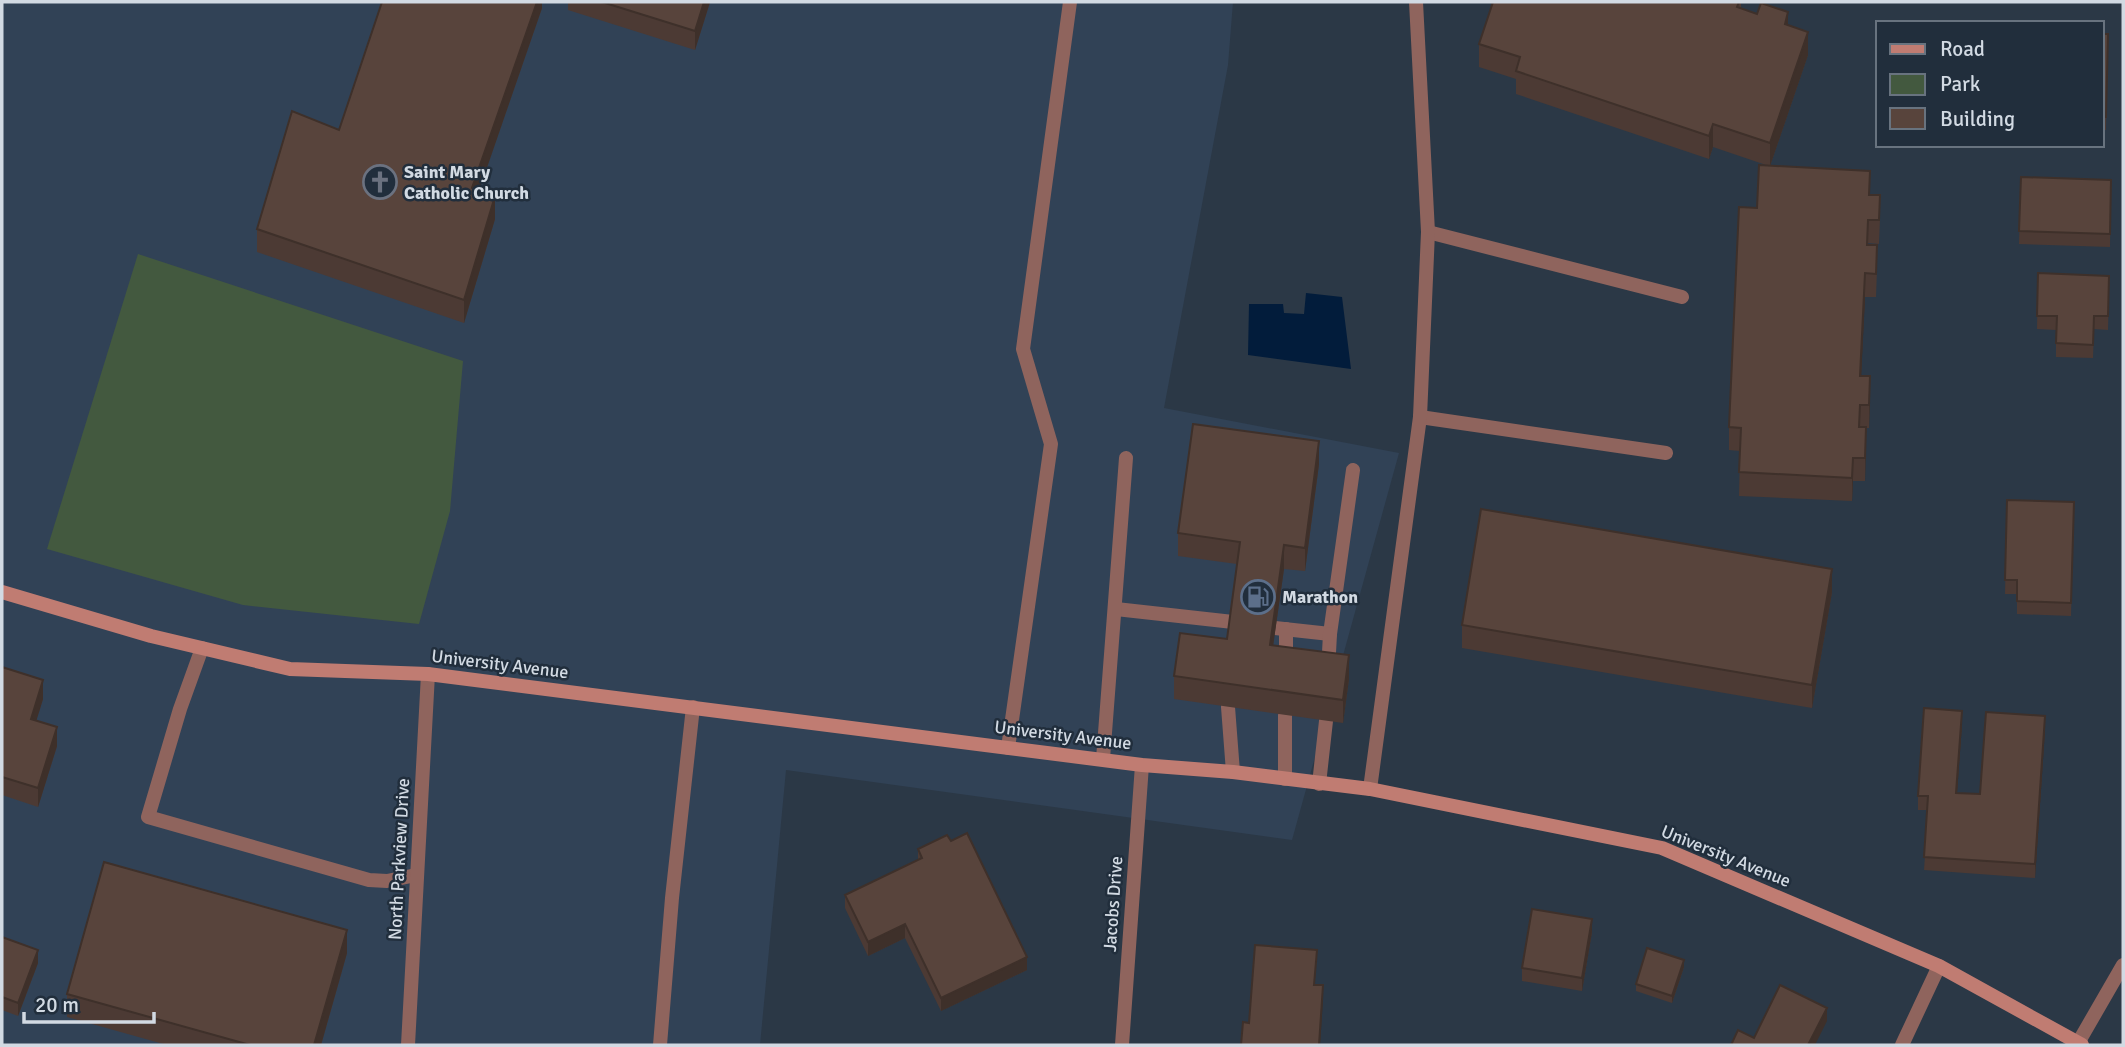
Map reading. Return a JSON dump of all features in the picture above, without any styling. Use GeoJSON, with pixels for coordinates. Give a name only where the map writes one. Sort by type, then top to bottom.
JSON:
{"type":"FeatureCollection","features":[{"type":"Feature","properties":{"kind":"street"},"geometry":{"type":"LineString","coordinates":[[1007,748],[1051,444],[1023,349],[1070,2]]}},
{"type":"Feature","properties":{"kind":"street"},"geometry":{"type":"LineString","coordinates":[[1370,789],[1420,417],[1428,232],[1416,2]]}},
{"type":"Feature","properties":{"kind":"street"},"geometry":{"type":"LineString","coordinates":[[1428,232],[1682,297]]}},
{"type":"Feature","properties":{"kind":"street"},"geometry":{"type":"LineString","coordinates":[[1420,417],[1666,453]]}},
{"type":"Feature","properties":{"kind":"street"},"geometry":{"type":"LineString","coordinates":[[1103,759],[1126,458]]}},
{"type":"Feature","properties":{"kind":"street"},"geometry":{"type":"LineString","coordinates":[[1328,676],[1330,634],[1353,470]]}},
{"type":"Feature","properties":{"kind":"street","name":"University Avenue"},"geometry":{"type":"LineString","coordinates":[[2,592],[202,648],[290,669],[429,674],[1142,765],[1233,772],[1370,789],[1662,848],[1939,966],[2080,1044]]}},
{"type":"Feature","properties":{"kind":"street"},"geometry":{"type":"LineString","coordinates":[[1116,609],[1224,626]]}},
{"type":"Feature","properties":{"kind":"street"},"geometry":{"type":"LineString","coordinates":[[1286,670],[1280,629],[1330,634]]}},
{"type":"Feature","properties":{"kind":"street"},"geometry":{"type":"LineString","coordinates":[[202,648],[180,709],[148,817],[369,880],[387,881],[416,876]]}},
{"type":"Feature","properties":{"kind":"street","name":"North Parkview Drive"},"geometry":{"type":"LineString","coordinates":[[408,1045],[429,674]]}},
{"type":"Feature","properties":{"kind":"street"},"geometry":{"type":"LineString","coordinates":[[660,1045],[672,898],[693,707]]}},
{"type":"Feature","properties":{"kind":"street"},"geometry":{"type":"LineString","coordinates":[[1228,707],[1233,772]]}},
{"type":"Feature","properties":{"kind":"street"},"geometry":{"type":"LineString","coordinates":[[1285,715],[1285,779]]}},
{"type":"Feature","properties":{"kind":"street"},"geometry":{"type":"LineString","coordinates":[[1320,784],[1326,721]]}},
{"type":"Feature","properties":{"kind":"street","name":"Jacobs Drive"},"geometry":{"type":"LineString","coordinates":[[1122,1045],[1142,765]]}},
{"type":"Feature","properties":{"kind":"street"},"geometry":{"type":"LineString","coordinates":[[2080,1044],[2123,965]]}},
{"type":"Feature","properties":{"kind":"street"},"geometry":{"type":"LineString","coordinates":[[1902,1045],[1939,966]]}},
{"type":"Feature","properties":{"kind":"shaded area"},"geometry":{"type":"Polygon","coordinates":[[[2,2],[1233,2],[1228,65],[1164,408],[1399,453],[1292,840],[786,770],[760,1045],[2,1045],[2,2]]]}},
{"type":"Feature","properties":{"kind":"shaded area"},"geometry":{"type":"Polygon","coordinates":[[[1306,293],[1342,297],[1351,369],[1248,355],[1249,304],[1283,304],[1284,313],[1304,314],[1306,293]]]}},
{"type":"Feature","properties":{"kind":"green space"},"geometry":{"type":"Polygon","coordinates":[[[138,254],[463,361],[450,511],[419,624],[243,605],[47,549],[138,254]]]}},
{"type":"Feature","properties":{"kind":"building","name":"Saint Mary Catholic Church"},"geometry":{"type":"Polygon","coordinates":[[[382,2],[537,2],[472,188],[495,196],[464,300],[257,229],[292,111],[339,130],[382,2]]]}},
{"type":"Feature","properties":{"kind":"building"},"geometry":{"type":"Polygon","coordinates":[[[602,2],[704,2],[695,31],[602,2]]]}},
{"type":"Feature","properties":{"kind":"building"},"geometry":{"type":"Polygon","coordinates":[[[1493,2],[1739,2],[1737,7],[1757,14],[1761,3],[1788,12],[1785,24],[1808,32],[1770,143],[1713,124],[1709,136],[1516,71],[1520,57],[1479,44],[1493,2]]]}},
{"type":"Feature","properties":{"kind":"building"},"geometry":{"type":"Polygon","coordinates":[[[2104,34],[2108,34],[2106,117],[2104,34]]]}},
{"type":"Feature","properties":{"kind":"building"},"geometry":{"type":"Polygon","coordinates":[[[1759,165],[1870,171],[1869,195],[1880,195],[1879,220],[1868,220],[1867,245],[1877,245],[1876,274],[1865,273],[1860,376],[1870,376],[1869,405],[1860,405],[1859,427],[1866,427],[1865,458],[1853,458],[1852,478],[1739,472],[1741,428],[1729,427],[1739,207],[1757,208],[1759,165]]]}},
{"type":"Feature","properties":{"kind":"building"},"geometry":{"type":"Polygon","coordinates":[[[2021,177],[2111,180],[2110,234],[2019,231],[2021,177]]]}},
{"type":"Feature","properties":{"kind":"building"},"geometry":{"type":"Polygon","coordinates":[[[2038,273],[2109,276],[2108,316],[2094,316],[2093,345],[2056,343],[2057,316],[2037,316],[2038,273]]]}},
{"type":"Feature","properties":{"kind":"building","name":"Marathon"},"geometry":{"type":"Polygon","coordinates":[[[1193,424],[1319,441],[1305,548],[1284,545],[1270,645],[1349,655],[1343,700],[1174,676],[1180,633],[1227,639],[1240,542],[1178,533],[1193,424]]]}},
{"type":"Feature","properties":{"kind":"building"},"geometry":{"type":"Polygon","coordinates":[[[2007,500],[2074,502],[2071,603],[2017,601],[2017,580],[2005,580],[2007,500]]]}},
{"type":"Feature","properties":{"kind":"building"},"geometry":{"type":"Polygon","coordinates":[[[1481,509],[1832,569],[1812,685],[1462,625],[1481,509]]]}},
{"type":"Feature","properties":{"kind":"building"},"geometry":{"type":"Polygon","coordinates":[[[2,667],[43,680],[31,719],[57,727],[38,788],[2,777],[2,667]]]}},
{"type":"Feature","properties":{"kind":"building"},"geometry":{"type":"Polygon","coordinates":[[[1924,708],[1962,711],[1956,793],[1980,794],[1986,712],[2045,716],[2035,864],[1924,857],[1928,796],[1918,796],[1924,708]]]}},
{"type":"Feature","properties":{"kind":"building"},"geometry":{"type":"Polygon","coordinates":[[[967,833],[1027,957],[941,998],[905,924],[868,942],[845,895],[922,858],[918,849],[947,835],[951,841],[967,833]]]}},
{"type":"Feature","properties":{"kind":"building"},"geometry":{"type":"Polygon","coordinates":[[[104,862],[347,930],[314,1045],[250,1045],[67,994],[104,862]]]}},
{"type":"Feature","properties":{"kind":"building"},"geometry":{"type":"Polygon","coordinates":[[[1532,909],[1592,919],[1582,978],[1522,968],[1532,909]]]}},
{"type":"Feature","properties":{"kind":"building"},"geometry":{"type":"Polygon","coordinates":[[[2,937],[38,950],[18,1003],[2,997],[2,937]]]}},
{"type":"Feature","properties":{"kind":"building"},"geometry":{"type":"Polygon","coordinates":[[[1255,945],[1317,950],[1314,985],[1323,985],[1319,1045],[1241,1045],[1243,1022],[1249,1023],[1255,945]]]}},
{"type":"Feature","properties":{"kind":"building"},"geometry":{"type":"Polygon","coordinates":[[[1647,948],[1684,960],[1672,996],[1636,984],[1647,948]]]}},
{"type":"Feature","properties":{"kind":"building"},"geometry":{"type":"Polygon","coordinates":[[[1780,985],[1827,1008],[1808,1045],[1731,1045],[1738,1030],[1754,1038],[1780,985]]]}},
{"type":"Feature","properties":{"kind":"place","name":"Saint Mary Catholic Church"},"geometry":{"type":"Point","coordinates":[380,182]}},
{"type":"Feature","properties":{"kind":"place","name":"Marathon"},"geometry":{"type":"Point","coordinates":[1258,597]}}]}
